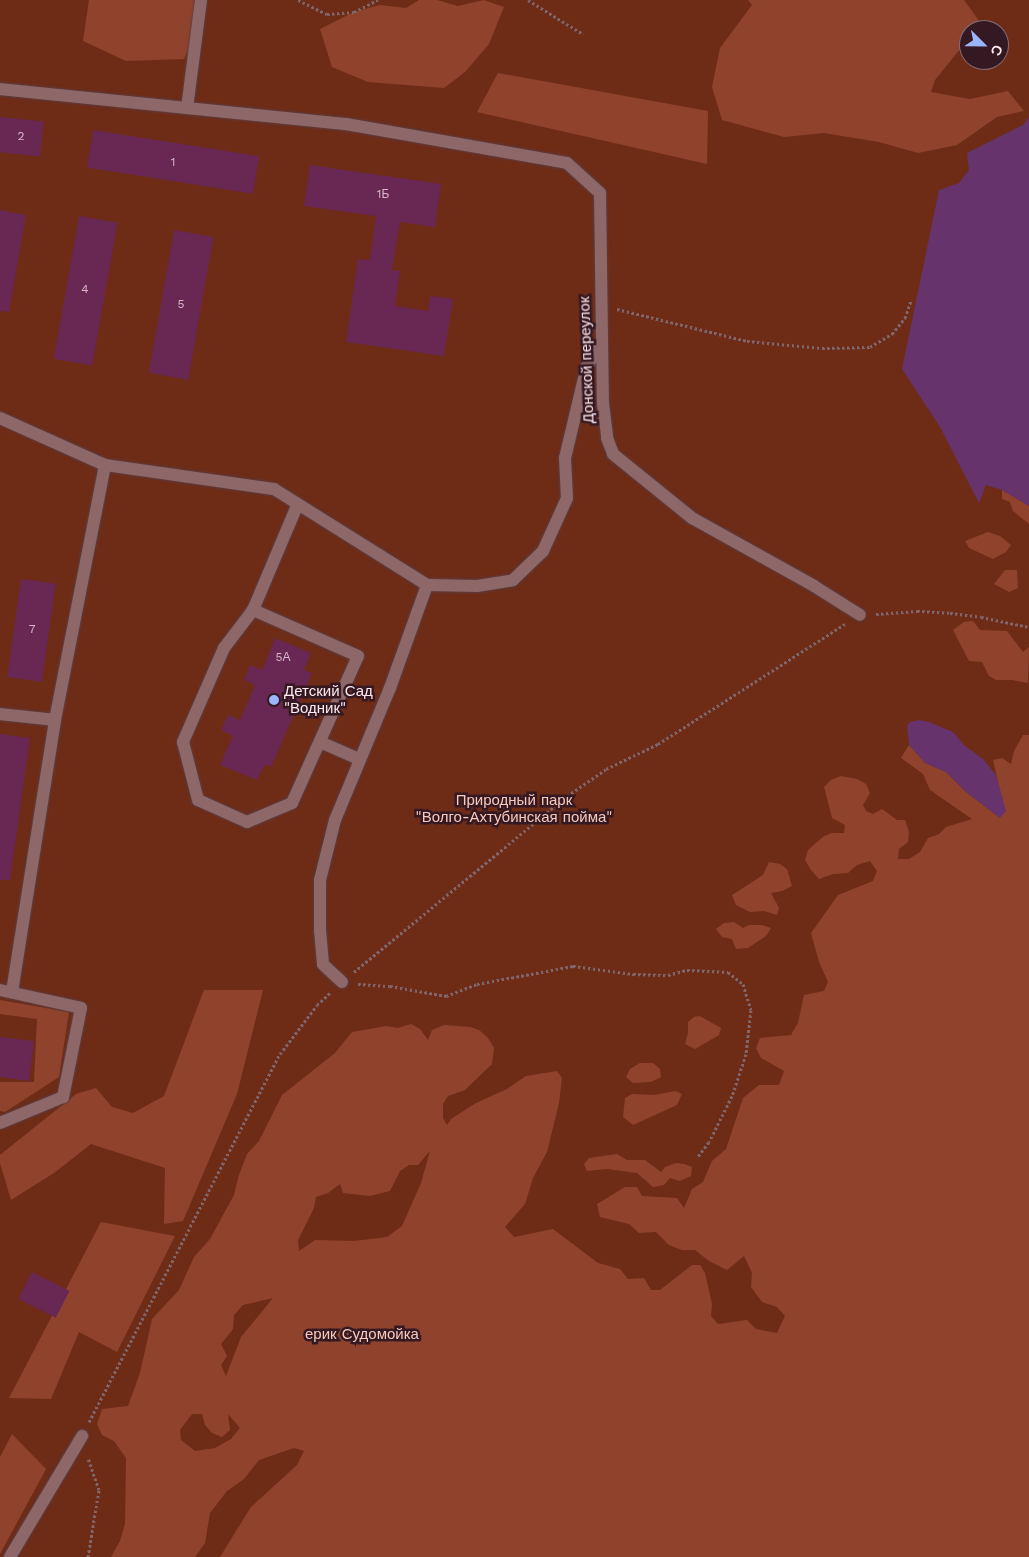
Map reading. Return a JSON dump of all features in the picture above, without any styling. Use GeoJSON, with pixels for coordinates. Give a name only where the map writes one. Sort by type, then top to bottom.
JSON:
{"type":"FeatureCollection","features":[{"type":"Feature","properties":{"kind":"street"},"geometry":{"type":"LineString","coordinates":[[0,89],[186,108],[201,0]]}},
{"type":"Feature","properties":{"kind":"street","name":"Донской переулок"},"geometry":{"type":"LineString","coordinates":[[186,108],[346,124],[566,162],[600,193],[603,403],[606,438],[613,454],[692,518],[814,586],[860,615]]}},
{"type":"Feature","properties":{"kind":"street"},"geometry":{"type":"LineString","coordinates":[[0,418],[105,465],[274,489],[297,506],[426,585],[477,586],[513,580],[543,551],[567,498],[564,458],[587,366],[602,344]]}},
{"type":"Feature","properties":{"kind":"street"},"geometry":{"type":"LineString","coordinates":[[0,1123],[63,1097],[81,1008],[6,991],[55,720],[105,465]]}},
{"type":"Feature","properties":{"kind":"street"},"geometry":{"type":"LineString","coordinates":[[253,610],[358,656],[292,803],[247,822],[198,800],[183,742],[224,648],[253,610],[297,506]]}},
{"type":"Feature","properties":{"kind":"street"},"geometry":{"type":"LineString","coordinates":[[342,982],[323,964],[320,931],[320,880],[335,820],[390,688],[426,585]]}},
{"type":"Feature","properties":{"kind":"street"},"geometry":{"type":"LineString","coordinates":[[0,714],[55,720]]}},
{"type":"Feature","properties":{"kind":"street"},"geometry":{"type":"LineString","coordinates":[[320,742],[360,759]]}},
{"type":"Feature","properties":{"kind":"street"},"geometry":{"type":"LineString","coordinates":[[10,1557],[82,1436]]}},
{"type":"Feature","properties":{"kind":"path"},"geometry":{"type":"LineString","coordinates":[[298,0],[327,14],[354,12],[378,0]]}},
{"type":"Feature","properties":{"kind":"path"},"geometry":{"type":"LineString","coordinates":[[528,0],[583,34]]}},
{"type":"Feature","properties":{"kind":"path"},"geometry":{"type":"LineString","coordinates":[[602,305],[747,341],[822,348],[870,347],[881,342],[892,334],[905,318],[911,301]]}},
{"type":"Feature","properties":{"kind":"path"},"geometry":{"type":"LineString","coordinates":[[88,1557],[99,1490],[82,1436],[280,1054],[317,1005],[342,982],[564,798],[606,769],[658,744],[860,615],[916,612],[950,613],[1029,627]]}},
{"type":"Feature","properties":{"kind":"path"},"geometry":{"type":"LineString","coordinates":[[342,982],[390,986],[446,996],[477,984],[574,966],[633,974],[668,975],[687,970],[728,972],[742,984],[751,1010],[746,1054],[732,1096],[709,1142],[697,1158]]}},
{"type":"Feature","properties":{"kind":"green space","name":"Природный парк \"Волго-Ахтубинская пойма\""},"geometry":{"type":"Polygon","coordinates":[[[0,0],[1029,0],[1029,1557],[0,1557],[0,0]]]}},
{"type":"Feature","properties":{"kind":"green space"},"geometry":{"type":"Polygon","coordinates":[[[89,0],[197,0],[197,31],[184,59],[126,61],[83,41],[89,0]]]}},
{"type":"Feature","properties":{"kind":"green space"},"geometry":{"type":"Polygon","coordinates":[[[419,0],[437,0],[458,6],[484,0],[504,7],[489,44],[465,72],[444,88],[368,82],[332,67],[320,29],[354,12],[380,5],[406,8],[419,0]]]}},
{"type":"Feature","properties":{"kind":"green space"},"geometry":{"type":"Polygon","coordinates":[[[748,0],[964,0],[978,20],[959,20],[959,50],[935,80],[931,92],[970,99],[1008,91],[1024,111],[997,117],[957,145],[918,153],[879,142],[824,133],[784,137],[722,120],[712,87],[720,48],[752,5],[748,0]]]}},
{"type":"Feature","properties":{"kind":"green space"},"geometry":{"type":"Polygon","coordinates":[[[498,73],[708,111],[707,164],[477,112],[498,73]]]}},
{"type":"Feature","properties":{"kind":"green space"},"geometry":{"type":"Polygon","coordinates":[[[1002,490],[1029,506],[1029,524],[1013,511],[1010,502],[1002,499],[1002,490]]]}},
{"type":"Feature","properties":{"kind":"green space"},"geometry":{"type":"Polygon","coordinates":[[[988,532],[1000,536],[1011,545],[1006,552],[993,559],[969,548],[965,541],[988,532]]]}},
{"type":"Feature","properties":{"kind":"green space"},"geometry":{"type":"Polygon","coordinates":[[[1005,570],[1017,570],[1018,588],[1009,592],[994,584],[1005,570]]]}},
{"type":"Feature","properties":{"kind":"green space"},"geometry":{"type":"Polygon","coordinates":[[[973,621],[980,630],[1007,631],[1023,652],[1029,647],[1028,683],[996,680],[989,676],[982,662],[969,661],[953,630],[964,622],[973,621]]]}},
{"type":"Feature","properties":{"kind":"green space","name":"ерик Судомойка"},"geometry":{"type":"Polygon","coordinates":[[[1023,735],[1029,735],[1029,1557],[220,1557],[251,1507],[297,1465],[304,1451],[294,1448],[259,1460],[244,1479],[227,1491],[210,1513],[205,1543],[195,1557],[111,1557],[120,1541],[125,1524],[126,1458],[114,1441],[102,1435],[97,1424],[102,1409],[128,1406],[140,1373],[152,1319],[179,1290],[194,1257],[210,1239],[234,1195],[247,1154],[259,1141],[282,1095],[335,1053],[352,1032],[386,1026],[398,1028],[411,1024],[420,1029],[428,1040],[432,1030],[444,1025],[470,1027],[479,1030],[488,1038],[494,1048],[492,1064],[465,1090],[448,1096],[443,1104],[443,1118],[447,1125],[451,1119],[476,1103],[507,1089],[526,1076],[557,1071],[562,1078],[559,1103],[547,1152],[533,1178],[525,1204],[505,1227],[514,1237],[553,1229],[598,1263],[620,1269],[628,1279],[644,1278],[651,1290],[660,1290],[692,1265],[700,1265],[705,1273],[712,1304],[711,1316],[718,1324],[747,1320],[756,1329],[777,1333],[785,1316],[777,1307],[762,1302],[751,1287],[752,1273],[744,1256],[727,1270],[709,1261],[695,1250],[682,1250],[669,1245],[656,1232],[639,1233],[629,1224],[600,1217],[597,1204],[625,1187],[637,1187],[642,1196],[677,1198],[684,1208],[692,1189],[703,1182],[712,1161],[726,1149],[743,1098],[759,1085],[779,1085],[784,1071],[761,1058],[756,1048],[760,1038],[791,1035],[798,1023],[804,995],[824,991],[828,982],[819,962],[811,933],[838,895],[873,881],[877,871],[870,861],[857,865],[848,873],[833,874],[819,879],[811,870],[805,860],[808,850],[824,836],[832,833],[844,833],[845,825],[832,818],[824,787],[831,780],[841,776],[857,779],[866,784],[870,793],[863,805],[866,811],[873,814],[882,809],[897,820],[905,820],[909,832],[908,842],[899,849],[898,859],[909,859],[920,852],[928,838],[939,834],[946,827],[972,819],[930,790],[923,774],[901,758],[909,745],[925,763],[946,772],[966,792],[1000,818],[1000,790],[993,760],[1002,758],[1011,764],[1014,751],[1023,735]],[[430,1151],[418,1165],[409,1165],[400,1171],[390,1191],[370,1196],[343,1193],[340,1184],[328,1193],[316,1197],[314,1208],[298,1240],[299,1251],[315,1240],[354,1241],[387,1237],[402,1226],[421,1183],[430,1151]],[[273,1298],[243,1305],[234,1315],[233,1329],[221,1344],[227,1356],[221,1365],[226,1376],[241,1337],[273,1298]],[[192,1414],[180,1430],[181,1440],[195,1451],[215,1448],[231,1439],[240,1428],[228,1414],[230,1430],[222,1437],[212,1433],[205,1425],[202,1414],[192,1414]]]}},
{"type":"Feature","properties":{"kind":"green space"},"geometry":{"type":"Polygon","coordinates":[[[769,862],[780,864],[787,869],[792,886],[782,891],[771,893],[779,908],[777,915],[764,911],[750,912],[736,905],[732,895],[763,875],[769,862]]]}},
{"type":"Feature","properties":{"kind":"green space"},"geometry":{"type":"Polygon","coordinates":[[[734,922],[743,928],[749,925],[762,925],[771,928],[766,936],[748,948],[736,949],[732,939],[722,937],[716,929],[724,923],[734,922]]]}},
{"type":"Feature","properties":{"kind":"green space"},"geometry":{"type":"Polygon","coordinates":[[[204,990],[263,990],[237,1094],[183,1221],[164,1224],[165,1168],[91,1144],[54,1173],[11,1200],[0,1163],[0,1155],[76,1094],[96,1088],[112,1107],[133,1113],[164,1096],[204,990]]]}},
{"type":"Feature","properties":{"kind":"green space"},"geometry":{"type":"Polygon","coordinates":[[[0,1000],[69,1012],[59,1077],[5,1112],[0,1111],[0,1082],[34,1082],[37,1019],[0,1014],[0,1000]]]}},
{"type":"Feature","properties":{"kind":"green space"},"geometry":{"type":"Polygon","coordinates":[[[700,1016],[721,1028],[719,1035],[695,1049],[685,1044],[688,1022],[694,1017],[700,1016]]]}},
{"type":"Feature","properties":{"kind":"green space"},"geometry":{"type":"Polygon","coordinates":[[[640,1063],[653,1063],[660,1069],[661,1077],[651,1082],[633,1083],[626,1077],[630,1069],[640,1063]]]}},
{"type":"Feature","properties":{"kind":"green space"},"geometry":{"type":"Polygon","coordinates":[[[675,1091],[682,1094],[677,1105],[633,1125],[623,1117],[625,1098],[632,1094],[654,1095],[675,1091]]]}},
{"type":"Feature","properties":{"kind":"green space"},"geometry":{"type":"Polygon","coordinates":[[[617,1154],[627,1160],[645,1160],[661,1172],[665,1167],[676,1163],[684,1164],[692,1167],[691,1176],[680,1181],[670,1178],[664,1185],[653,1187],[637,1173],[607,1169],[587,1171],[584,1164],[589,1158],[617,1154]]]}},
{"type":"Feature","properties":{"kind":"green space"},"geometry":{"type":"Polygon","coordinates":[[[101,1222],[175,1236],[117,1352],[79,1332],[51,1399],[9,1398],[101,1222]]]}},
{"type":"Feature","properties":{"kind":"green space"},"geometry":{"type":"Polygon","coordinates":[[[12,1434],[46,1469],[0,1554],[0,1457],[12,1434]]]}},
{"type":"Feature","properties":{"kind":"shaded area"},"geometry":{"type":"Polygon","coordinates":[[[1029,117],[1029,506],[1002,490],[986,485],[979,503],[940,427],[902,369],[939,190],[959,183],[969,170],[967,153],[1023,125],[1029,117]]]}},
{"type":"Feature","properties":{"kind":"shaded area"},"geometry":{"type":"Polygon","coordinates":[[[919,720],[953,732],[964,745],[983,759],[996,775],[1006,811],[1000,818],[966,792],[946,772],[925,763],[909,745],[907,726],[910,722],[919,720]]]}},
{"type":"Feature","properties":{"kind":"building"},"geometry":{"type":"Polygon","coordinates":[[[0,117],[44,122],[40,156],[0,152],[0,117]]]}},
{"type":"Feature","properties":{"kind":"building"},"geometry":{"type":"Polygon","coordinates":[[[93,130],[259,156],[253,194],[87,168],[93,130]]]}},
{"type":"Feature","properties":{"kind":"building"},"geometry":{"type":"Polygon","coordinates":[[[310,165],[441,184],[435,227],[400,222],[392,270],[400,271],[395,306],[428,311],[430,296],[453,299],[444,356],[346,342],[358,259],[370,260],[376,216],[304,206],[310,165]]]}},
{"type":"Feature","properties":{"kind":"building"},"geometry":{"type":"Polygon","coordinates":[[[0,210],[26,215],[9,312],[0,311],[0,210]]]}},
{"type":"Feature","properties":{"kind":"building"},"geometry":{"type":"Polygon","coordinates":[[[79,216],[117,223],[92,366],[54,359],[79,216]]]}},
{"type":"Feature","properties":{"kind":"building"},"geometry":{"type":"Polygon","coordinates":[[[174,230],[213,237],[188,380],[149,373],[174,230]]]}},
{"type":"Feature","properties":{"kind":"building"},"geometry":{"type":"Polygon","coordinates":[[[21,579],[56,584],[42,682],[7,677],[21,579]]]}},
{"type":"Feature","properties":{"kind":"building","name":"Детский Сад \"Водник\""},"geometry":{"type":"Polygon","coordinates":[[[275,638],[311,653],[304,670],[312,673],[271,767],[265,764],[257,780],[220,765],[233,736],[221,730],[228,715],[240,720],[255,685],[244,680],[250,665],[262,670],[275,638]]]}},
{"type":"Feature","properties":{"kind":"building"},"geometry":{"type":"Polygon","coordinates":[[[0,734],[30,738],[10,880],[0,880],[0,734]]]}},
{"type":"Feature","properties":{"kind":"building"},"geometry":{"type":"Polygon","coordinates":[[[0,1037],[34,1041],[29,1081],[0,1077],[0,1037]]]}},
{"type":"Feature","properties":{"kind":"building"},"geometry":{"type":"Polygon","coordinates":[[[32,1272],[69,1291],[56,1318],[18,1299],[32,1272]]]}},
{"type":"Feature","properties":{"kind":"place","name":"Детский Сад \"Водник\""},"geometry":{"type":"Point","coordinates":[274,700]}}]}
